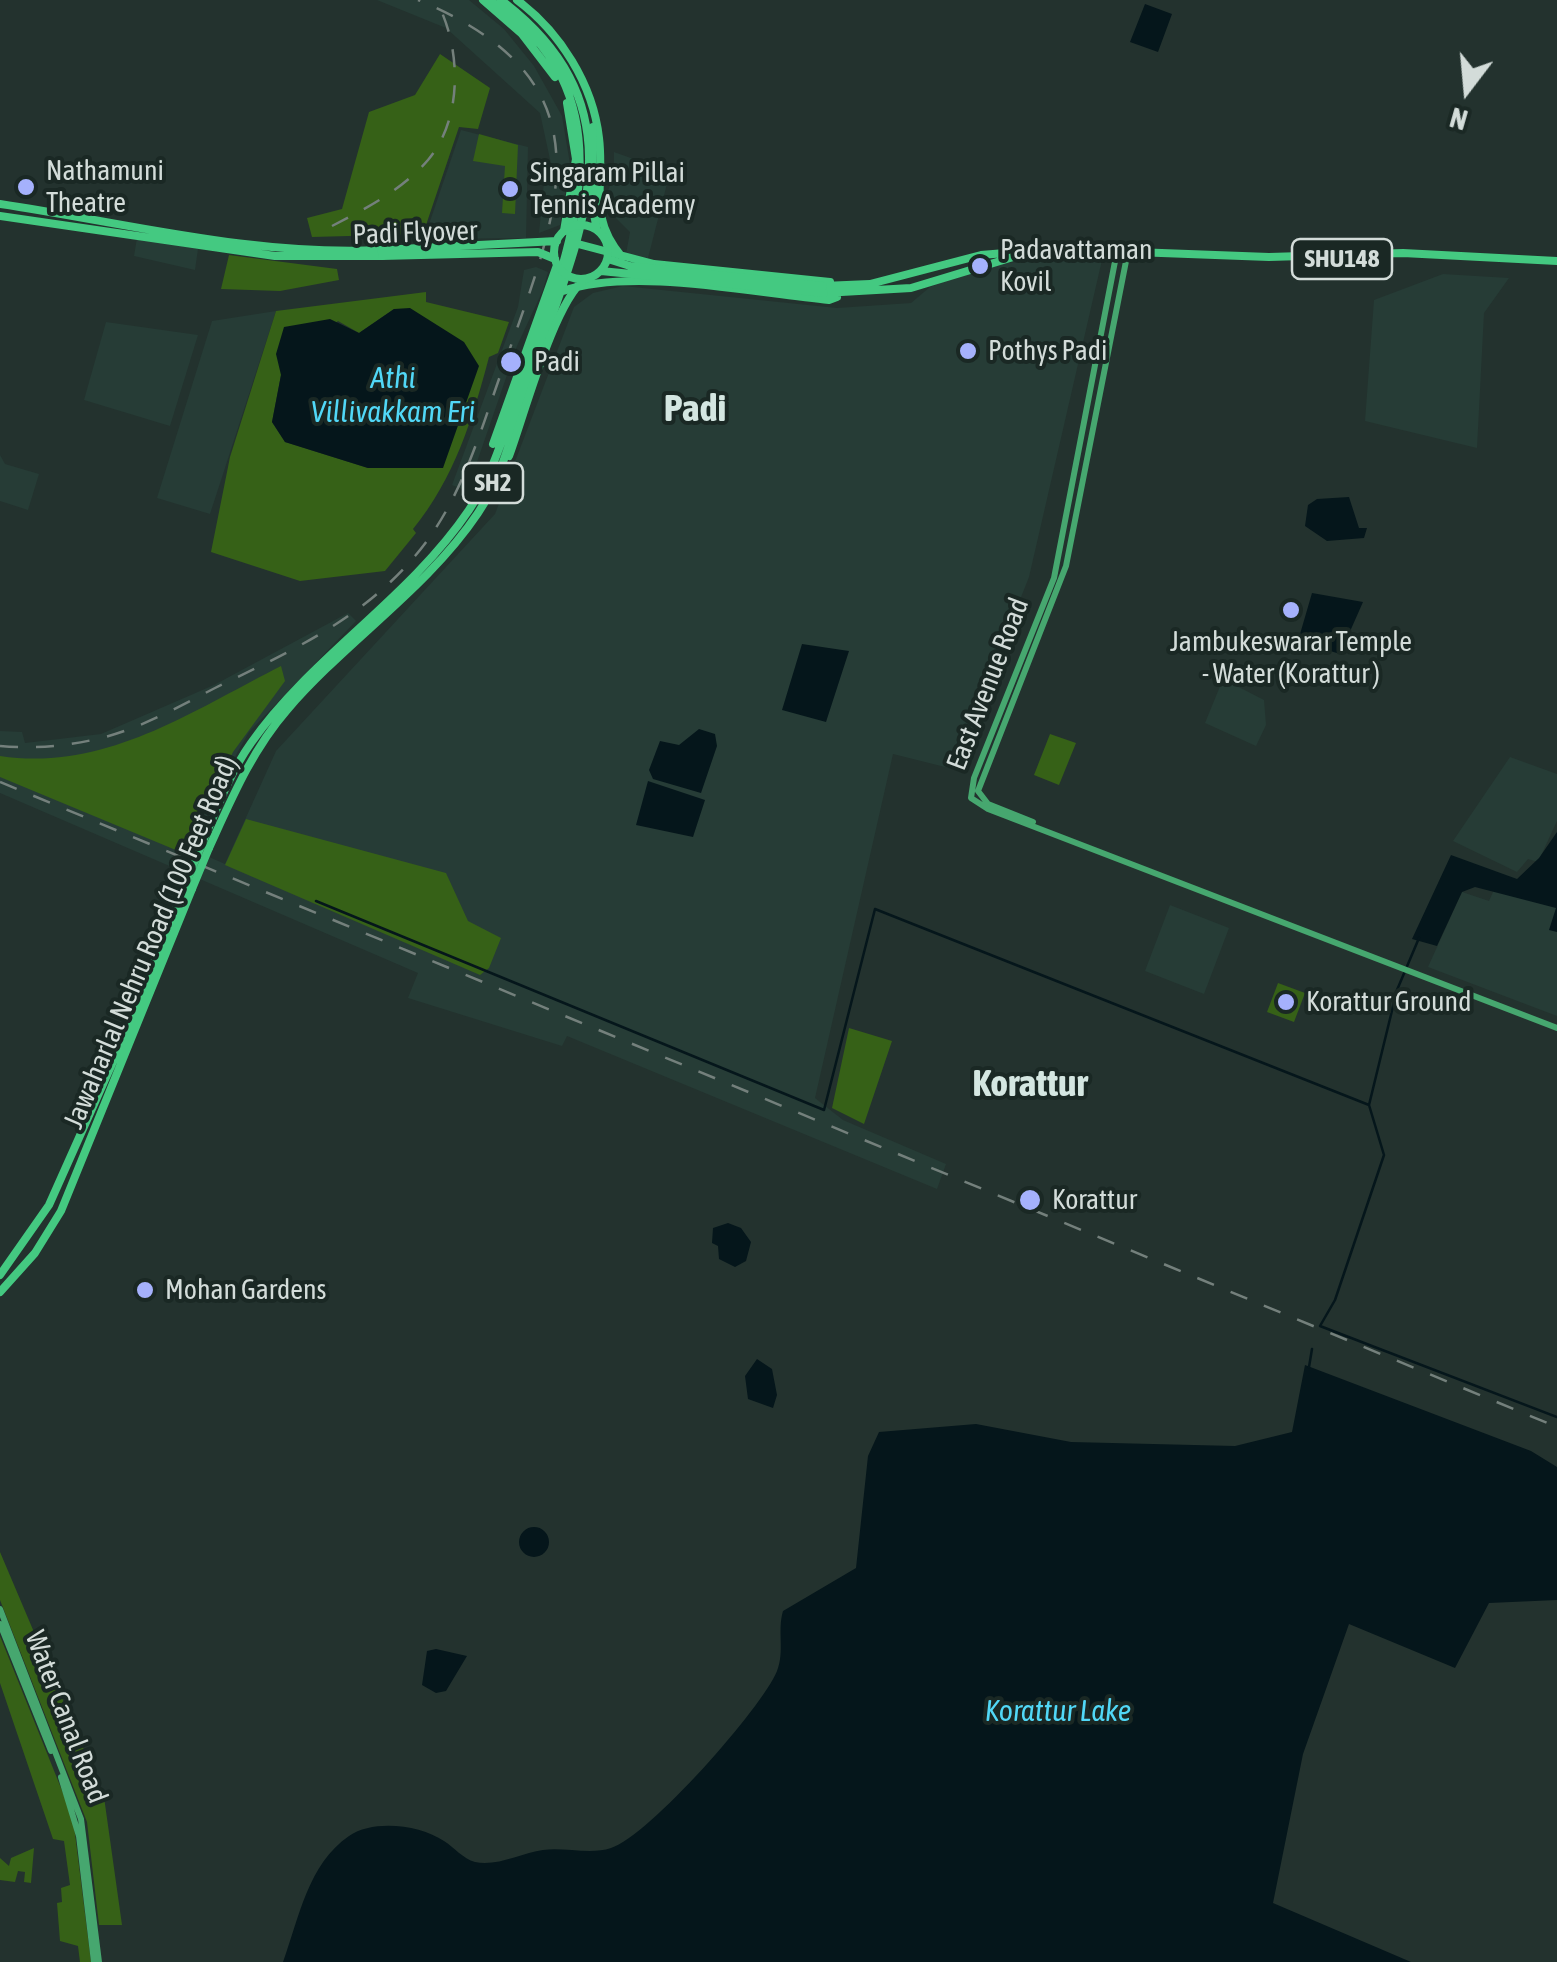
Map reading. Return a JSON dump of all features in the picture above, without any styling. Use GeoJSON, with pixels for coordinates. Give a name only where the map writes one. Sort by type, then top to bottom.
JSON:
{"type":"FeatureCollection","features":[{"type":"Feature","properties":{"kind":"main road"},"geometry":{"type":"LineString","coordinates":[[486,0],[534,48],[566,99],[576,160],[564,231],[556,241],[556,262],[496,435],[494,454]]}},
{"type":"Feature","properties":{"kind":"main road","name":"Jawaharlal Nehru Road (100 Feet Road)"},"geometry":{"type":"LineString","coordinates":[[0,1275],[31,1236],[55,1192],[252,741],[276,711],[437,552],[472,506],[494,454],[554,296],[578,206],[583,163],[578,120],[553,64],[525,29],[486,0]]}},
{"type":"Feature","properties":{"kind":"main road","name":"Jawaharlal Nehru Road (100 Feet Road)"},"geometry":{"type":"LineString","coordinates":[[205,847],[238,783],[287,710],[466,529],[498,472],[563,291],[578,244],[586,192],[587,132],[564,69],[528,23],[500,0]]}},
{"type":"Feature","properties":{"kind":"main road"},"geometry":{"type":"LineString","coordinates":[[515,1],[562,45],[586,89],[599,137],[600,222],[622,257]]}},
{"type":"Feature","properties":{"kind":"main road"},"geometry":{"type":"LineString","coordinates":[[498,472],[509,456],[571,291],[600,271],[608,259],[607,243],[597,230],[592,204],[595,141],[585,97],[554,42],[515,1]]}},
{"type":"Feature","properties":{"kind":"main road"},"geometry":{"type":"LineString","coordinates":[[586,192],[599,194]]}},
{"type":"Feature","properties":{"kind":"main road"},"geometry":{"type":"LineString","coordinates":[[0,204],[284,253]]}},
{"type":"Feature","properties":{"kind":"main road"},"geometry":{"type":"LineString","coordinates":[[0,216],[284,253]]}},
{"type":"Feature","properties":{"kind":"main road"},"geometry":{"type":"LineString","coordinates":[[564,231],[580,225],[597,230]]}},
{"type":"Feature","properties":{"kind":"main road","name":"Padi Flyover"},"geometry":{"type":"LineString","coordinates":[[284,253],[556,241]]}},
{"type":"Feature","properties":{"kind":"main road"},"geometry":{"type":"LineString","coordinates":[[563,291],[584,284],[635,281],[829,300],[839,291],[832,282],[638,261],[578,244]]}},
{"type":"Feature","properties":{"kind":"main road","name":"SHU148"},"geometry":{"type":"LineString","coordinates":[[600,271],[839,291],[986,254],[1054,249],[1270,262],[1402,258],[1557,263]]}},
{"type":"Feature","properties":{"kind":"main road","name":"Padi Flyover"},"geometry":{"type":"LineString","coordinates":[[284,253],[538,252],[556,262],[566,274],[585,279]]}},
{"type":"Feature","properties":{"kind":"main road","name":"East Avenue Road"},"geometry":{"type":"LineString","coordinates":[[1117,253],[1054,578],[971,798],[977,804],[1557,1026]]}},
{"type":"Feature","properties":{"kind":"main road","name":"East Avenue Road"},"geometry":{"type":"LineString","coordinates":[[978,776],[1066,566],[1128,254]]}},
{"type":"Feature","properties":{"kind":"main road","name":"SHU148"},"geometry":{"type":"LineString","coordinates":[[608,259],[824,290]]}},
{"type":"Feature","properties":{"kind":"main road"},"geometry":{"type":"LineString","coordinates":[[635,281],[638,261]]}},
{"type":"Feature","properties":{"kind":"main road","name":"Jawaharlal Nehru Road (100 Feet Road)"},"geometry":{"type":"LineString","coordinates":[[0,1292],[35,1253],[61,1211],[188,887]]}},
{"type":"Feature","properties":{"kind":"main road","name":"Water Canal Road"},"geometry":{"type":"LineString","coordinates":[[0,1608],[81,1819],[96,1962]]}},
{"type":"Feature","properties":{"kind":"main road","name":"Water Canal Road"},"geometry":{"type":"LineString","coordinates":[[0,1624],[76,1816],[88,1887]]}},
{"type":"Feature","properties":{"kind":"shaded area"},"geometry":{"type":"Polygon","coordinates":[[[377,0],[469,0],[504,29],[534,66],[562,116],[570,164],[560,225],[539,233],[544,182],[551,164],[540,113],[446,28],[377,0]]]}},
{"type":"Feature","properties":{"kind":"shaded area"},"geometry":{"type":"Polygon","coordinates":[[[461,130],[528,147],[526,238],[424,239],[461,130]]]}},
{"type":"Feature","properties":{"kind":"shaded area"},"geometry":{"type":"Polygon","coordinates":[[[614,152],[670,172],[648,258],[626,254],[630,232],[603,205],[614,174],[614,152]]]}},
{"type":"Feature","properties":{"kind":"shaded area"},"geometry":{"type":"Polygon","coordinates":[[[137,238],[198,249],[195,270],[134,256],[137,238]]]}},
{"type":"Feature","properties":{"kind":"shaded area"},"geometry":{"type":"Polygon","coordinates":[[[1102,260],[1029,577],[953,769],[893,754],[815,1098],[843,1120],[946,1164],[937,1189],[567,1036],[562,1046],[408,998],[418,973],[0,793],[0,731],[22,732],[25,743],[101,734],[214,685],[348,613],[356,621],[249,732],[237,753],[191,849],[225,864],[276,751],[495,514],[574,307],[593,293],[623,286],[837,308],[911,303],[930,287],[992,263],[1102,260]]]}},
{"type":"Feature","properties":{"kind":"shaded area"},"geometry":{"type":"Polygon","coordinates":[[[536,267],[548,272],[543,290],[517,346],[467,491],[452,485],[518,307],[524,270],[536,267]]]}},
{"type":"Feature","properties":{"kind":"shaded area"},"geometry":{"type":"Polygon","coordinates":[[[1443,274],[1509,278],[1484,313],[1477,448],[1365,421],[1374,300],[1443,274]]]}},
{"type":"Feature","properties":{"kind":"shaded area"},"geometry":{"type":"Polygon","coordinates":[[[276,311],[210,514],[157,498],[212,321],[276,311]]]}},
{"type":"Feature","properties":{"kind":"shaded area"},"geometry":{"type":"Polygon","coordinates":[[[106,322],[198,335],[170,426],[84,400],[106,322]]]}},
{"type":"Feature","properties":{"kind":"shaded area"},"geometry":{"type":"Polygon","coordinates":[[[0,455],[5,464],[39,474],[28,510],[0,501],[0,455]]]}},
{"type":"Feature","properties":{"kind":"shaded area"},"geometry":{"type":"Polygon","coordinates":[[[1223,679],[1264,700],[1266,725],[1256,746],[1205,723],[1223,679]]]}},
{"type":"Feature","properties":{"kind":"shaded area"},"geometry":{"type":"Polygon","coordinates":[[[1510,757],[1557,774],[1557,821],[1538,862],[1528,859],[1517,872],[1453,841],[1510,757]]]}},
{"type":"Feature","properties":{"kind":"shaded area"},"geometry":{"type":"Polygon","coordinates":[[[1497,883],[1557,907],[1557,1016],[1428,967],[1462,892],[1489,901],[1497,883]]]}},
{"type":"Feature","properties":{"kind":"shaded area"},"geometry":{"type":"Polygon","coordinates":[[[1170,905],[1229,928],[1204,994],[1145,971],[1170,905]]]}},
{"type":"Feature","properties":{"kind":"green space"},"geometry":{"type":"Polygon","coordinates":[[[440,54],[490,88],[478,129],[459,127],[423,234],[312,237],[307,218],[342,209],[369,112],[415,95],[440,54]]]}},
{"type":"Feature","properties":{"kind":"green space","name":"Singaram Pillai Tennis Academy"},"geometry":{"type":"Polygon","coordinates":[[[479,134],[518,145],[515,214],[502,213],[505,166],[473,161],[479,134]]]}},
{"type":"Feature","properties":{"kind":"green space"},"geometry":{"type":"Polygon","coordinates":[[[229,255],[337,269],[339,280],[280,291],[221,289],[229,255]]]}},
{"type":"Feature","properties":{"kind":"green space"},"geometry":{"type":"Polygon","coordinates":[[[426,292],[426,302],[509,322],[498,353],[489,357],[451,469],[413,529],[416,533],[385,571],[300,581],[211,552],[230,457],[276,311],[426,292]],[[394,309],[359,333],[338,321],[281,375],[272,422],[285,442],[368,468],[442,468],[394,309]]]}},
{"type":"Feature","properties":{"kind":"green space"},"geometry":{"type":"Polygon","coordinates":[[[281,666],[285,681],[233,752],[183,853],[0,777],[0,756],[39,759],[112,746],[181,718],[281,666]]]}},
{"type":"Feature","properties":{"kind":"green space"},"geometry":{"type":"Polygon","coordinates":[[[1050,734],[1076,743],[1059,785],[1034,775],[1050,734]]]}},
{"type":"Feature","properties":{"kind":"green space"},"geometry":{"type":"Polygon","coordinates":[[[246,819],[446,873],[468,921],[501,938],[489,968],[480,975],[225,865],[246,819]]]}},
{"type":"Feature","properties":{"kind":"green space","name":"Korattur Ground"},"geometry":{"type":"Polygon","coordinates":[[[1278,983],[1305,993],[1294,1022],[1267,1012],[1278,983]]]}},
{"type":"Feature","properties":{"kind":"green space"},"geometry":{"type":"Polygon","coordinates":[[[849,1028],[892,1041],[864,1124],[832,1108],[849,1028]]]}},
{"type":"Feature","properties":{"kind":"green space"},"geometry":{"type":"Polygon","coordinates":[[[0,1552],[104,1797],[122,1925],[99,1925],[87,1822],[0,1600],[0,1552]]]}},
{"type":"Feature","properties":{"kind":"green space"},"geometry":{"type":"Polygon","coordinates":[[[0,1636],[73,1818],[91,1962],[80,1962],[78,1946],[60,1941],[57,1903],[62,1902],[61,1888],[70,1885],[64,1841],[53,1839],[0,1683],[0,1636]]]}},
{"type":"Feature","properties":{"kind":"green space"},"geometry":{"type":"Polygon","coordinates":[[[34,1848],[31,1883],[24,1882],[25,1872],[18,1871],[15,1882],[0,1880],[0,1858],[9,1866],[11,1858],[34,1848]]]}},
{"type":"Feature","properties":{"kind":"water"},"geometry":{"type":"Polygon","coordinates":[[[1145,4],[1172,14],[1158,52],[1130,42],[1145,4]]]}},
{"type":"Feature","properties":{"kind":"water","name":"Athi Villivakkam Eri"},"geometry":{"type":"Polygon","coordinates":[[[410,308],[464,342],[479,366],[443,468],[368,468],[285,442],[272,422],[281,375],[276,354],[284,327],[330,319],[359,333],[394,309],[410,308]]]}},
{"type":"Feature","properties":{"kind":"water"},"geometry":{"type":"Polygon","coordinates":[[[1349,497],[1359,528],[1367,528],[1364,538],[1327,541],[1305,526],[1308,505],[1317,499],[1349,497]]]}},
{"type":"Feature","properties":{"kind":"water"},"geometry":{"type":"Polygon","coordinates":[[[1312,593],[1363,602],[1340,654],[1298,641],[1312,593]]]}},
{"type":"Feature","properties":{"kind":"water"},"geometry":{"type":"Polygon","coordinates":[[[802,644],[849,651],[826,722],[782,710],[802,644]]]}},
{"type":"Feature","properties":{"kind":"water"},"geometry":{"type":"Polygon","coordinates":[[[699,729],[715,734],[717,746],[701,793],[653,779],[649,770],[660,741],[679,745],[699,729]]]}},
{"type":"Feature","properties":{"kind":"water"},"geometry":{"type":"Polygon","coordinates":[[[648,781],[705,800],[693,837],[636,825],[648,781]]]}},
{"type":"Feature","properties":{"kind":"water"},"geometry":{"type":"Polygon","coordinates":[[[1557,832],[1557,932],[1549,930],[1556,908],[1475,887],[1462,892],[1437,946],[1412,939],[1451,855],[1517,879],[1539,858],[1557,832]]]}},
{"type":"Feature","properties":{"kind":"water"},"geometry":{"type":"Polygon","coordinates":[[[728,1223],[741,1228],[751,1242],[746,1261],[735,1267],[719,1259],[718,1246],[712,1243],[713,1228],[728,1223]]]}},
{"type":"Feature","properties":{"kind":"water"},"geometry":{"type":"Polygon","coordinates":[[[757,1359],[772,1369],[777,1395],[773,1408],[748,1399],[745,1376],[757,1359]]]}},
{"type":"Feature","properties":{"kind":"water","name":"Korattur Lake"},"geometry":{"type":"Polygon","coordinates":[[[1305,1365],[1531,1451],[1557,1467],[1557,1600],[1489,1603],[1455,1668],[1349,1624],[1303,1754],[1273,1903],[1411,1962],[283,1962],[314,1877],[335,1848],[359,1831],[397,1826],[423,1831],[463,1856],[483,1863],[543,1850],[611,1848],[651,1820],[703,1769],[767,1689],[779,1664],[783,1611],[856,1568],[868,1456],[879,1432],[976,1424],[1071,1442],[1235,1446],[1292,1432],[1305,1365]]]}},
{"type":"Feature","properties":{"kind":"water"},"geometry":{"type":"Polygon","coordinates":[[[534,1527],[548,1536],[549,1542],[540,1556],[534,1557],[520,1548],[519,1542],[528,1528],[534,1527]]]}},
{"type":"Feature","properties":{"kind":"water"},"geometry":{"type":"Polygon","coordinates":[[[436,1649],[467,1656],[446,1691],[436,1693],[422,1685],[427,1651],[436,1649]]]}},
{"type":"Feature","properties":{"kind":"waterway"},"geometry":{"type":"LineString","coordinates":[[316,901],[824,1110],[875,909],[1369,1105]]}},
{"type":"Feature","properties":{"kind":"waterway"},"geometry":{"type":"LineString","coordinates":[[1419,938],[1397,990],[1369,1105],[1384,1155],[1335,1300],[1320,1326],[1557,1417]]}},
{"type":"Feature","properties":{"kind":"waterway"},"geometry":{"type":"LineString","coordinates":[[1309,1367],[1312,1349]]}},
{"type":"Feature","properties":{"kind":"railway"},"geometry":{"type":"LineString","coordinates":[[0,746],[66,745],[119,733],[297,647],[348,616],[394,579],[445,512],[478,440],[542,253],[554,202],[556,154],[547,110],[523,69],[481,33],[418,0]]}},
{"type":"Feature","properties":{"kind":"railway"},"geometry":{"type":"LineString","coordinates":[[332,226],[371,205],[418,171],[448,125],[455,84],[454,62],[438,4]]}},
{"type":"Feature","properties":{"kind":"railway"},"geometry":{"type":"LineString","coordinates":[[0,782],[1557,1427]]}},
{"type":"Feature","properties":{"kind":"place","name":"Nathamuni Theatre"},"geometry":{"type":"Point","coordinates":[26,187]}},
{"type":"Feature","properties":{"kind":"place","name":"Singaram Pillai Tennis Academy"},"geometry":{"type":"Point","coordinates":[510,189]}},
{"type":"Feature","properties":{"kind":"place","name":"Padavattaman Kovil"},"geometry":{"type":"Point","coordinates":[980,266]}},
{"type":"Feature","properties":{"kind":"place","name":"Pothys Padi"},"geometry":{"type":"Point","coordinates":[968,351]}},
{"type":"Feature","properties":{"kind":"place","name":"Padi"},"geometry":{"type":"Point","coordinates":[511,362]}},
{"type":"Feature","properties":{"kind":"place","name":"Jambukeswarar Temple - Water (Korattur )"},"geometry":{"type":"Point","coordinates":[1291,610]}},
{"type":"Feature","properties":{"kind":"place","name":"Korattur Ground"},"geometry":{"type":"Point","coordinates":[1286,1002]}},
{"type":"Feature","properties":{"kind":"place","name":"Korattur"},"geometry":{"type":"Point","coordinates":[1030,1200]}},
{"type":"Feature","properties":{"kind":"place","name":"Mohan Gardens"},"geometry":{"type":"Point","coordinates":[145,1290]}},
{"type":"Feature","properties":{"kind":"district","name":"Padi"},"geometry":{"type":"Point","coordinates":[695,409]}},
{"type":"Feature","properties":{"kind":"district","name":"Korattur"},"geometry":{"type":"Point","coordinates":[1030,1084]}}]}
